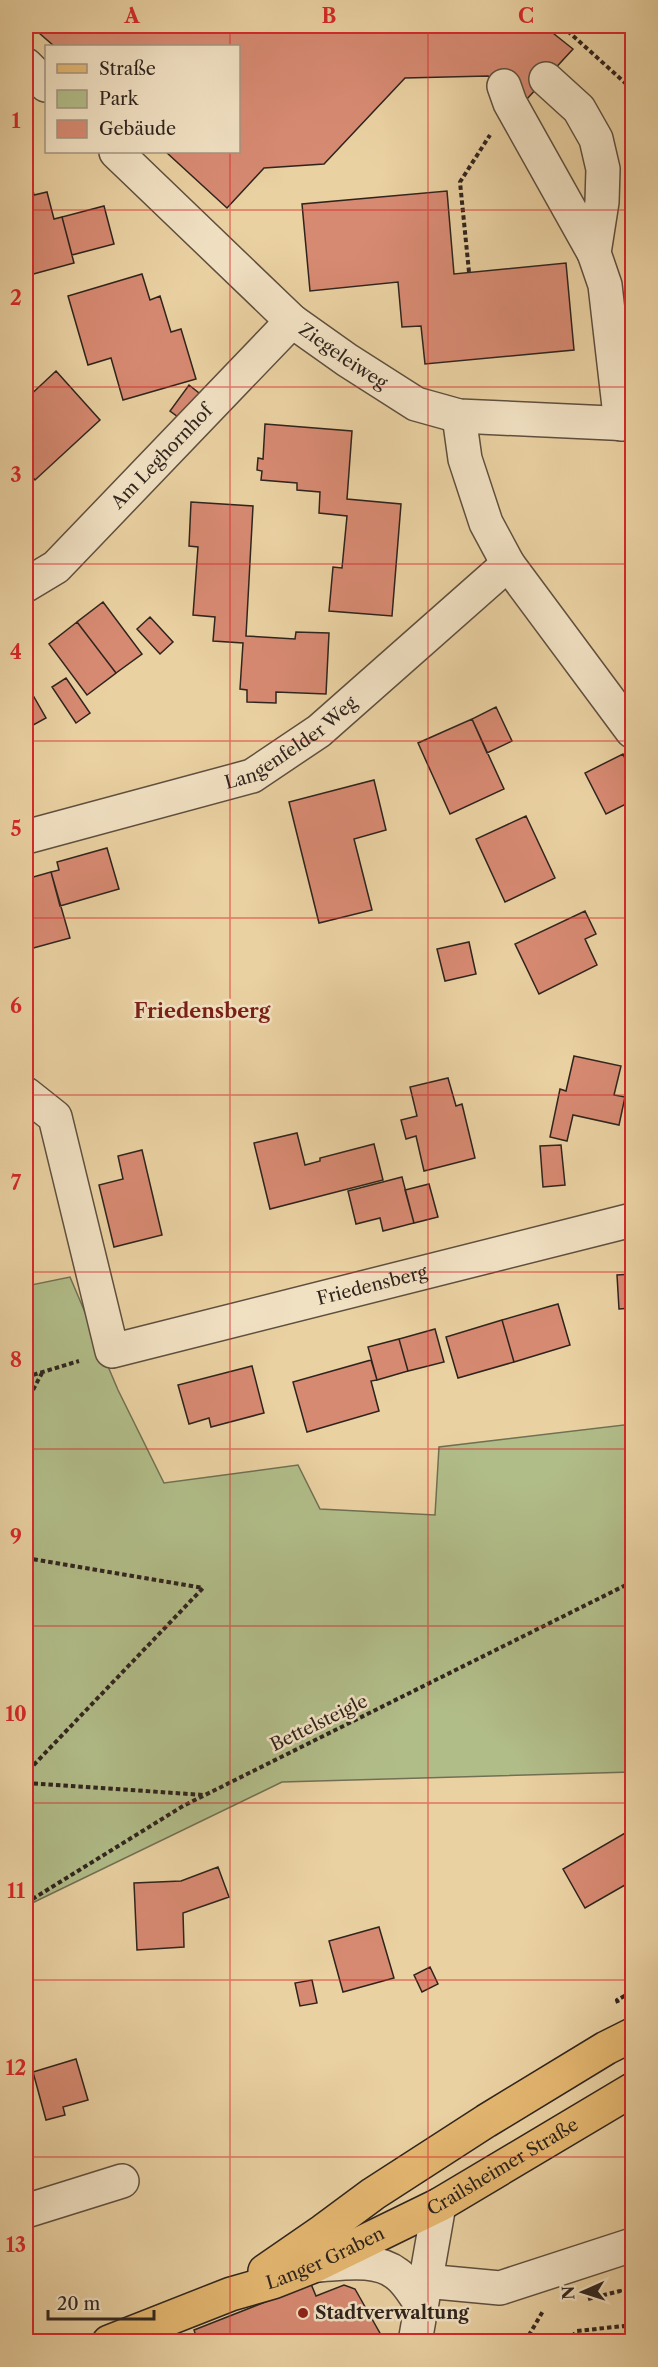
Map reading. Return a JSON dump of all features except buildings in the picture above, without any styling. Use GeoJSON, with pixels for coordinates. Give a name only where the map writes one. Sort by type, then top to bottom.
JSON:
{"type":"FeatureCollection","features":[{"type":"Feature","properties":{"kind":"main road","name":"Crailsheimer Straße"},"geometry":{"type":"LineString","coordinates":[[231,2294],[373,2194],[468,2132],[606,2048],[633,2035]]}},
{"type":"Feature","properties":{"kind":"main road","name":"Crailsheimer Straße"},"geometry":{"type":"LineString","coordinates":[[439,2205],[633,2090]]}},
{"type":"Feature","properties":{"kind":"main road","name":"Crailsheimer Straße"},"geometry":{"type":"LineString","coordinates":[[439,2205],[468,2132]]}},
{"type":"Feature","properties":{"kind":"main road","name":"Langer Graben"},"geometry":{"type":"LineString","coordinates":[[109,2342],[231,2294],[273,2282],[316,2265],[439,2205]]}},
{"type":"Feature","properties":{"kind":"street"},"geometry":{"type":"LineString","coordinates":[[26,65],[45,84]]}},
{"type":"Feature","properties":{"kind":"street"},"geometry":{"type":"LineString","coordinates":[[546,79],[579,109],[596,139],[603,169],[602,202],[594,253]]}},
{"type":"Feature","properties":{"kind":"street"},"geometry":{"type":"LineString","coordinates":[[507,95],[594,253],[605,285],[627,424]]}},
{"type":"Feature","properties":{"kind":"street","name":"Ziegeleiweg"},"geometry":{"type":"LineString","coordinates":[[117,153],[292,321],[347,360],[416,404],[459,416],[627,424]]}},
{"type":"Feature","properties":{"kind":"street","name":"Am Leghornhof"},"geometry":{"type":"LineString","coordinates":[[26,585],[56,567],[292,321]]}},
{"type":"Feature","properties":{"kind":"street"},"geometry":{"type":"LineString","coordinates":[[459,416],[465,459],[486,523],[508,564],[632,730]]}},
{"type":"Feature","properties":{"kind":"street","name":"Langenfelder Weg"},"geometry":{"type":"LineString","coordinates":[[26,837],[252,776],[319,731],[508,564]]}},
{"type":"Feature","properties":{"kind":"street"},"geometry":{"type":"LineString","coordinates":[[26,1094],[55,1117],[112,1351]]}},
{"type":"Feature","properties":{"kind":"street","name":"Friedensberg"},"geometry":{"type":"LineString","coordinates":[[112,1351],[633,1220]]}},
{"type":"Feature","properties":{"kind":"street"},"geometry":{"type":"LineString","coordinates":[[26,2211],[122,2181]]}},
{"type":"Feature","properties":{"kind":"street"},"geometry":{"type":"LineString","coordinates":[[415,2342],[439,2205]]}},
{"type":"Feature","properties":{"kind":"street"},"geometry":{"type":"LineString","coordinates":[[316,2265],[356,2263],[386,2268],[423,2292],[500,2288],[633,2245]]}},
{"type":"Feature","properties":{"kind":"path"},"geometry":{"type":"LineString","coordinates":[[562,26],[633,89]]}},
{"type":"Feature","properties":{"kind":"path"},"geometry":{"type":"LineString","coordinates":[[469,272],[460,182],[507,95]]}},
{"type":"Feature","properties":{"kind":"path"},"geometry":{"type":"LineString","coordinates":[[26,1377],[112,1351]]}},
{"type":"Feature","properties":{"kind":"path"},"geometry":{"type":"LineString","coordinates":[[26,1402],[42,1373]]}},
{"type":"Feature","properties":{"kind":"path"},"geometry":{"type":"LineString","coordinates":[[26,1558],[203,1588],[26,1773]]}},
{"type":"Feature","properties":{"kind":"path","name":"Bettelsteigle"},"geometry":{"type":"LineString","coordinates":[[26,1903],[183,1806],[633,1582]]}},
{"type":"Feature","properties":{"kind":"path"},"geometry":{"type":"LineString","coordinates":[[26,1783],[205,1795]]}},
{"type":"Feature","properties":{"kind":"path"},"geometry":{"type":"LineString","coordinates":[[587,2299],[620,2291]]}},
{"type":"Feature","properties":{"kind":"path"},"geometry":{"type":"LineString","coordinates":[[525,2342],[543,2311],[554,2308]]}},
{"type":"Feature","properties":{"kind":"path"},"geometry":{"type":"LineString","coordinates":[[567,2342],[577,2331],[624,2326],[633,2332]]}},
{"type":"Feature","properties":{"kind":"green space"},"geometry":{"type":"Polygon","coordinates":[[[70,1277],[118,1390],[164,1483],[298,1465],[320,1509],[435,1515],[439,1447],[632,1424],[632,1772],[282,1782],[26,1906],[26,1286],[70,1277]]]}},
{"type":"Feature","properties":{"kind":"place","name":"Stadtverwaltung"},"geometry":{"type":"Point","coordinates":[303,2313]}},
{"type":"Feature","properties":{"kind":"district","name":"Friedensberg"},"geometry":{"type":"Point","coordinates":[202,1011]}}]}
